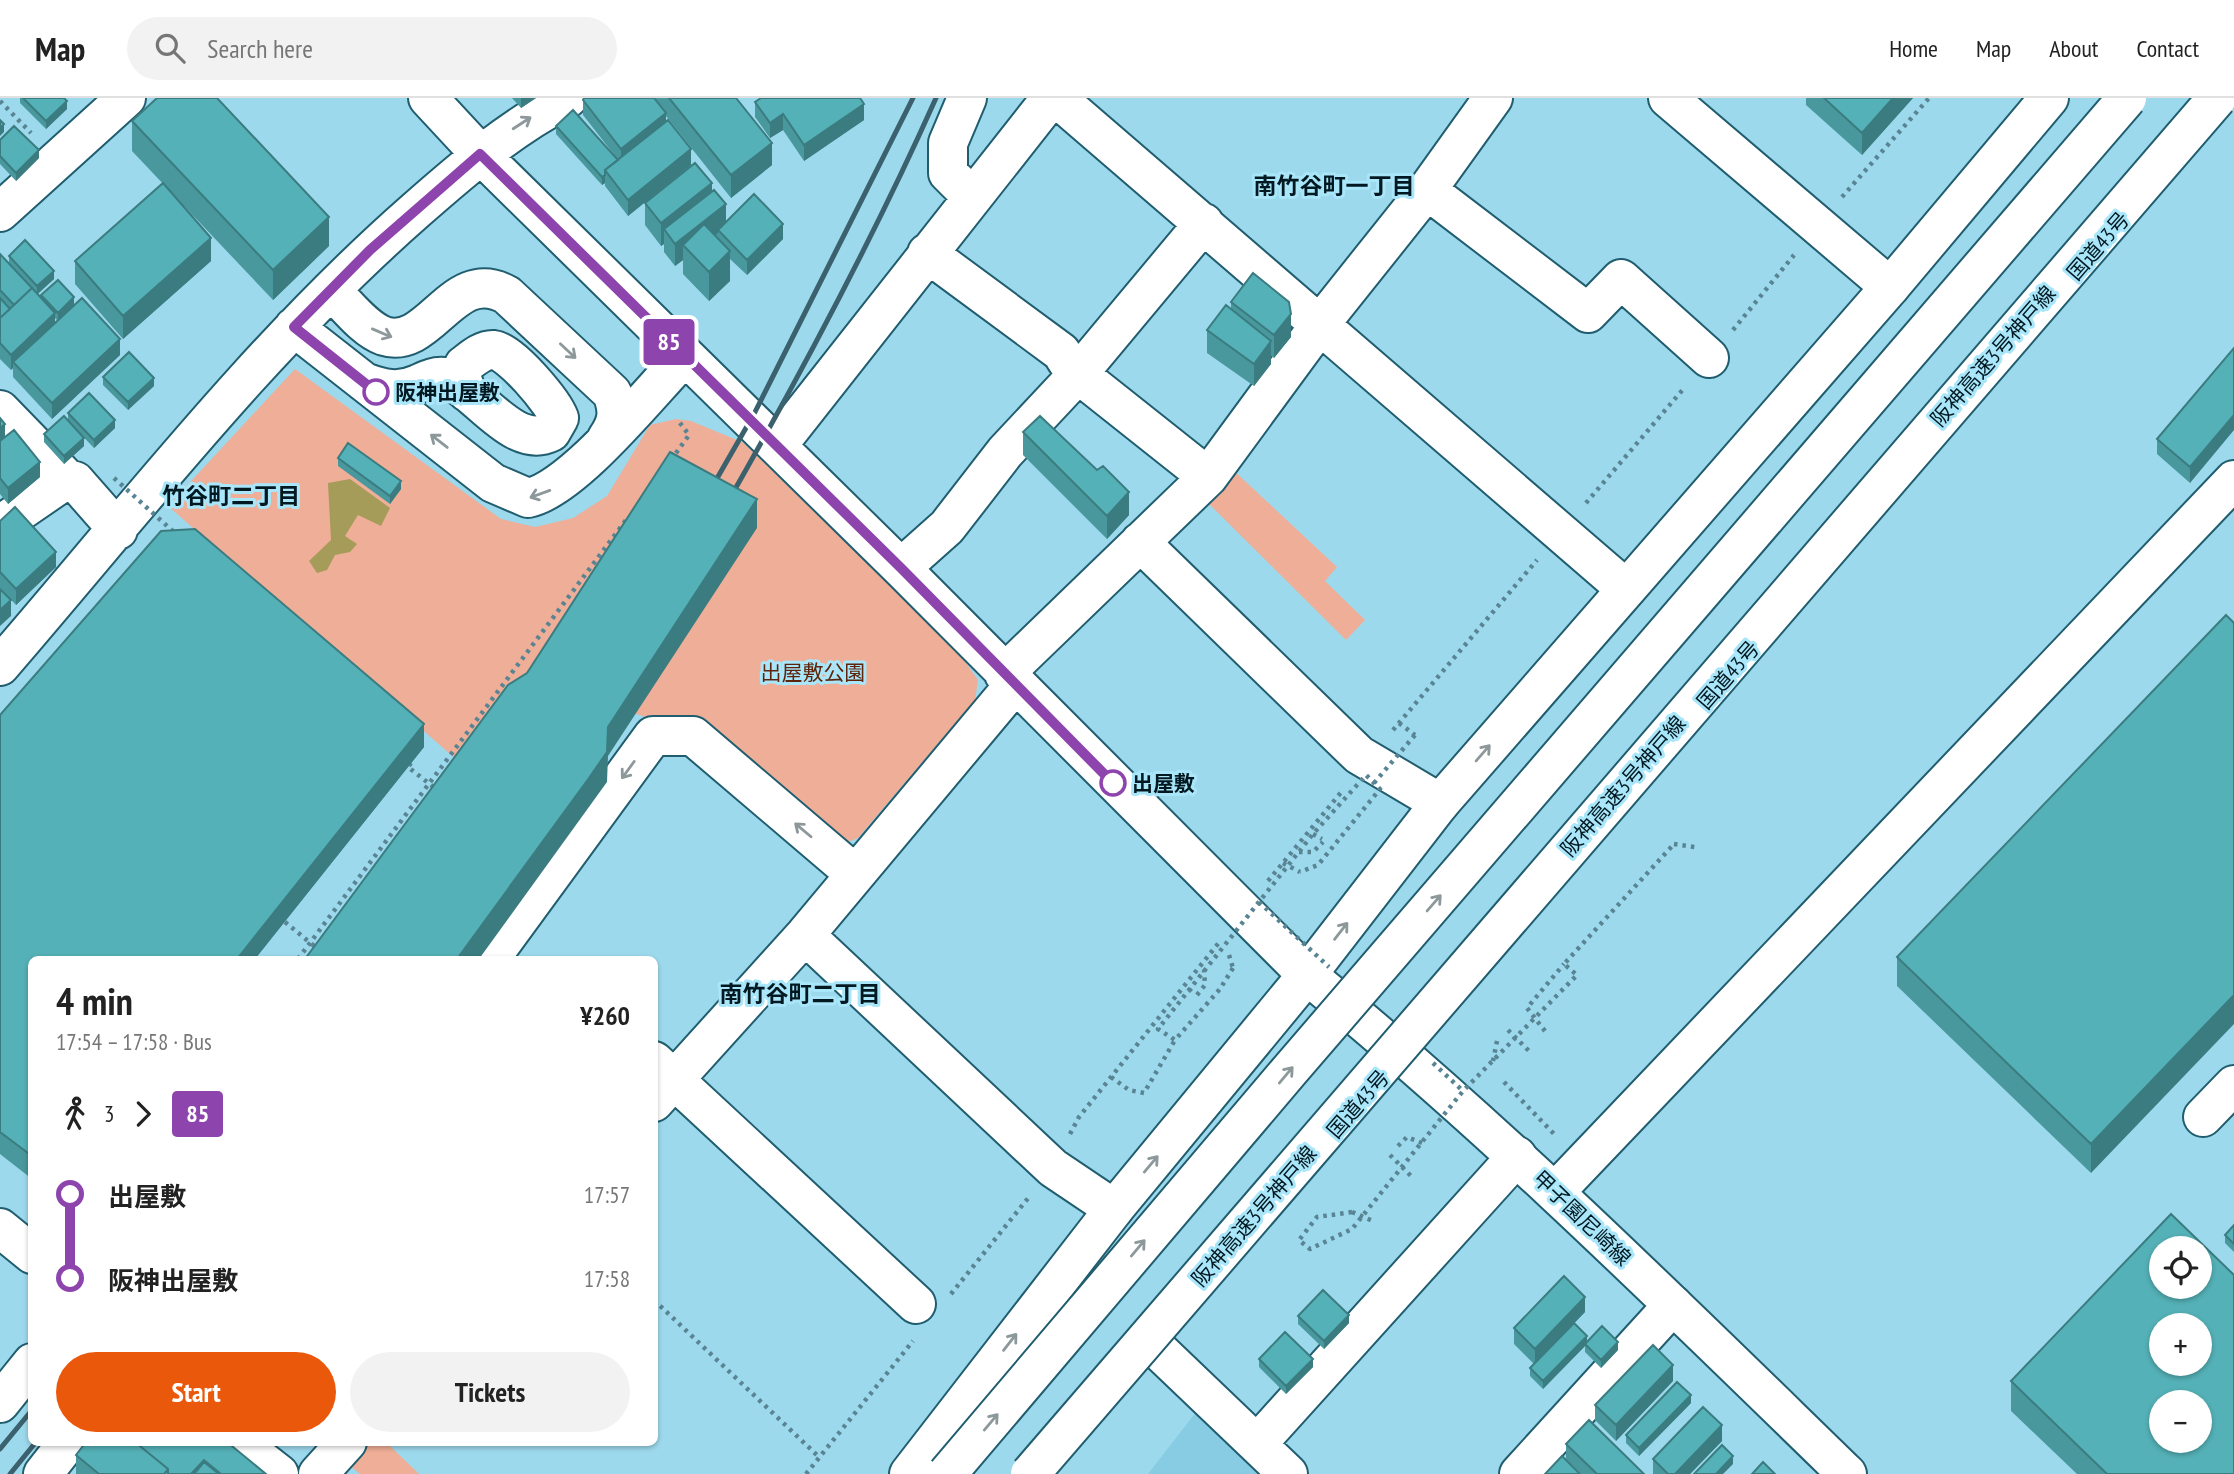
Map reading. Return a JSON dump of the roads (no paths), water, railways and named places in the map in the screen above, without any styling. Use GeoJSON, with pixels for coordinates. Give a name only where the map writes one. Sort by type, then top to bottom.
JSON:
{"type":"FeatureCollection","features":[{"type":"Feature","properties":{"kind":"main road"},"geometry":{"type":"LineString","coordinates":[[0,212],[125,98]]}},
{"type":"Feature","properties":{"kind":"main road","name":"甲子園尼崎線"},"geometry":{"type":"LineString","coordinates":[[428,98],[480,154],[684,358],[901,568],[1307,975],[1402,1052],[1517,1156],[1673,1306],[1835,1470]]}},
{"type":"Feature","properties":{"kind":"main road"},"geometry":{"type":"LineString","coordinates":[[0,666],[232,393],[331,290],[480,154],[524,121],[568,98]]}},
{"type":"Feature","properties":{"kind":"main road"},"geometry":{"type":"LineString","coordinates":[[967,98],[948,143],[948,173],[972,197]]}},
{"type":"Feature","properties":{"kind":"main road"},"geometry":{"type":"LineString","coordinates":[[776,446],[1051,98]]}},
{"type":"Feature","properties":{"kind":"main road"},"geometry":{"type":"LineString","coordinates":[[1057,98],[1321,323],[1559,534],[1626,589]]}},
{"type":"Feature","properties":{"kind":"main road"},"geometry":{"type":"LineString","coordinates":[[916,1304],[661,1081],[805,935],[1009,679],[1140,542],[1208,477],[1321,323],[1427,190],[1493,98]]}},
{"type":"Feature","properties":{"kind":"main road"},"geometry":{"type":"LineString","coordinates":[[1668,98],[1891,287]]}},
{"type":"Feature","properties":{"kind":"main road"},"geometry":{"type":"LineString","coordinates":[[909,1474],[1114,1209],[1307,975],[1440,803],[1891,287],[2049,98]]}},
{"type":"Feature","properties":{"kind":"main road"},"geometry":{"type":"LineString","coordinates":[[947,1474],[1290,1070],[2127,98]]}},
{"type":"Feature","properties":{"kind":"main road","name":"阪神高速3号神戸線"},"geometry":{"type":"LineString","coordinates":[[1030,1474],[2217,98]]}},
{"type":"Feature","properties":{"kind":"main road","name":"国道43号"},"geometry":{"type":"LineString","coordinates":[[1037,1474],[2226,98]]}},
{"type":"Feature","properties":{"kind":"main road"},"geometry":{"type":"LineString","coordinates":[[1427,190],[1588,313],[1621,279],[1709,358]]}},
{"type":"Feature","properties":{"kind":"main road"},"geometry":{"type":"LineString","coordinates":[[901,568],[947,527],[1005,452],[1078,373],[1204,223]]}},
{"type":"Feature","properties":{"kind":"main road"},"geometry":{"type":"LineString","coordinates":[[927,253],[1061,352],[1078,373],[1208,477]]}},
{"type":"Feature","properties":{"kind":"main road"},"geometry":{"type":"LineString","coordinates":[[331,290],[367,325],[381,335],[394,338],[408,335],[470,289],[492,286],[508,295],[612,393],[618,408],[615,425],[607,438]]}},
{"type":"Feature","properties":{"kind":"main road"},"geometry":{"type":"LineString","coordinates":[[294,327],[493,483],[528,498],[552,489],[607,438],[684,358]]}},
{"type":"Feature","properties":{"kind":"main road"},"geometry":{"type":"LineString","coordinates":[[364,382],[383,389],[398,390],[455,378],[478,355],[493,350],[505,354],[554,405],[559,418],[551,432],[533,438]]}},
{"type":"Feature","properties":{"kind":"main road"},"geometry":{"type":"LineString","coordinates":[[455,378],[518,432],[533,438],[565,443],[580,441],[601,425],[612,393]]}},
{"type":"Feature","properties":{"kind":"main road"},"geometry":{"type":"LineString","coordinates":[[0,410],[67,479],[75,481],[118,530]]}},
{"type":"Feature","properties":{"kind":"main road"},"geometry":{"type":"LineString","coordinates":[[0,525],[67,479]]}},
{"type":"Feature","properties":{"kind":"main road"},"geometry":{"type":"LineString","coordinates":[[1555,1192],[2234,480]]}},
{"type":"Feature","properties":{"kind":"main road"},"geometry":{"type":"LineString","coordinates":[[1140,542],[1371,771],[1440,803]]}},
{"type":"Feature","properties":{"kind":"main road"},"geometry":{"type":"LineString","coordinates":[[492,956],[653,736],[692,736],[855,874]]}},
{"type":"Feature","properties":{"kind":"main road"},"geometry":{"type":"LineString","coordinates":[[805,935],[1053,1168],[1114,1209]]}},
{"type":"Feature","properties":{"kind":"main road"},"geometry":{"type":"LineString","coordinates":[[2203,1118],[2234,1085]]}},
{"type":"Feature","properties":{"kind":"main road"},"geometry":{"type":"LineString","coordinates":[[1257,1444],[1517,1156]]}},
{"type":"Feature","properties":{"kind":"main road"},"geometry":{"type":"LineString","coordinates":[[0,1228],[28,1251]]}},
{"type":"Feature","properties":{"kind":"main road"},"geometry":{"type":"LineString","coordinates":[[1519,1474],[1673,1306]]}},
{"type":"Feature","properties":{"kind":"main road"},"geometry":{"type":"LineString","coordinates":[[1152,1344],[1288,1474]]}},
{"type":"Feature","properties":{"kind":"main road"},"geometry":{"type":"LineString","coordinates":[[0,1403],[28,1368]]}},
{"type":"Feature","properties":{"kind":"main road"},"geometry":{"type":"LineString","coordinates":[[43,1474],[65,1446]]}},
{"type":"Feature","properties":{"kind":"main road"},"geometry":{"type":"LineString","coordinates":[[243,1446],[278,1474]]}},
{"type":"Feature","properties":{"kind":"main road"},"geometry":{"type":"LineString","coordinates":[[317,1474],[342,1446]]}},
{"type":"Feature","properties":{"kind":"railway"},"geometry":{"type":"LineString","coordinates":[[708,494],[754,414],[913,98]]}},
{"type":"Feature","properties":{"kind":"railway"},"geometry":{"type":"LineString","coordinates":[[726,505],[836,304],[888,202],[936,98]]}},
{"type":"Feature","properties":{"kind":"railway"},"geometry":{"type":"LineString","coordinates":[[0,1449],[28,1415]]}},
{"type":"Feature","properties":{"kind":"railway"},"geometry":{"type":"LineString","coordinates":[[10,1474],[33,1446]]}},
{"type":"Feature","properties":{"kind":"place","name":"阪神出屋敷"},"geometry":{"type":"Point","coordinates":[376,392]}},
{"type":"Feature","properties":{"kind":"place","name":"出屋敷"},"geometry":{"type":"Point","coordinates":[1113,783]}},
{"type":"Feature","properties":{"kind":"district","name":"南竹谷町一丁目"},"geometry":{"type":"Point","coordinates":[1334,185]}},
{"type":"Feature","properties":{"kind":"district","name":"竹谷町二丁目"},"geometry":{"type":"Point","coordinates":[231,495]}},
{"type":"Feature","properties":{"kind":"district","name":"南竹谷町二丁目"},"geometry":{"type":"Point","coordinates":[800,993]}},
{"type":"Feature","properties":{"kind":"park label","name":"出屋敷公園"},"geometry":{"type":"Point","coordinates":[813,672]}}]}
